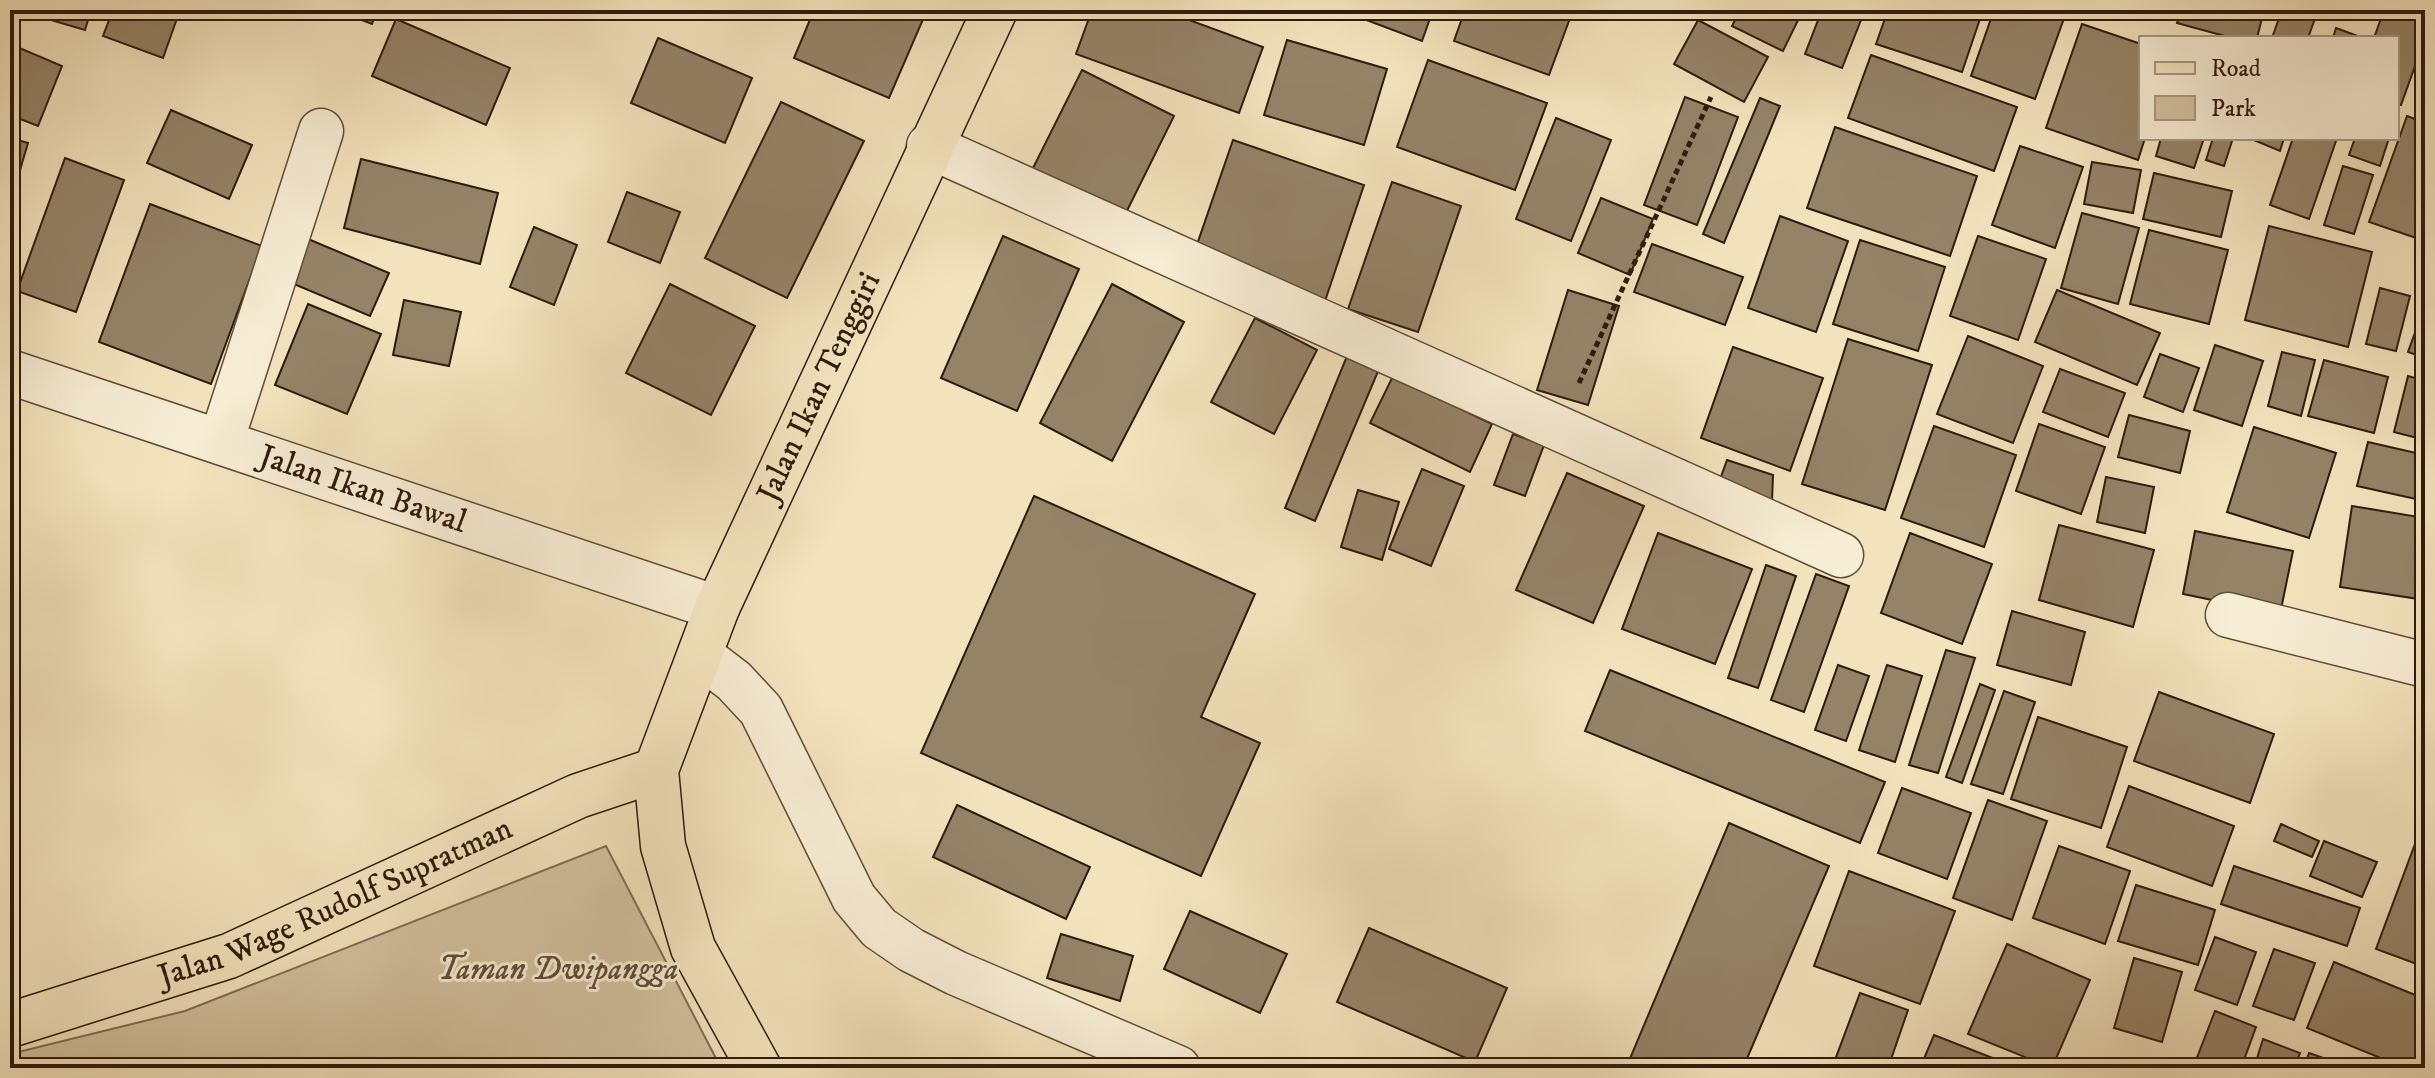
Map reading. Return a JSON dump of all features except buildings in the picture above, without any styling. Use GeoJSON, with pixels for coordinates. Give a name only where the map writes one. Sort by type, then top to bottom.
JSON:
{"type":"FeatureCollection","features":[{"type":"Feature","properties":{"kind":"main road","name":"Jalan Ikan Tenggiri"},"geometry":{"type":"LineString","coordinates":[[656,770],[717,608],[929,146],[995,10]]}},
{"type":"Feature","properties":{"kind":"main road","name":"Jalan Wage Rudolf Supratman"},"geometry":{"type":"LineString","coordinates":[[10,1025],[229,956],[578,796],[656,770]]}},
{"type":"Feature","properties":{"kind":"main road"},"geometry":{"type":"LineString","coordinates":[[656,770],[663,846],[693,948],[759,1068]]}},
{"type":"Feature","properties":{"kind":"street"},"geometry":{"type":"LineString","coordinates":[[221,442],[321,131]]}},
{"type":"Feature","properties":{"kind":"street"},"geometry":{"type":"LineString","coordinates":[[929,146],[1841,555]]}},
{"type":"Feature","properties":{"kind":"street","name":"Jalan Ikan Bawal"},"geometry":{"type":"LineString","coordinates":[[10,372],[717,608]]}},
{"type":"Feature","properties":{"kind":"street"},"geometry":{"type":"LineString","coordinates":[[2228,615],[2425,665]]}},
{"type":"Feature","properties":{"kind":"street"},"geometry":{"type":"LineString","coordinates":[[700,655],[734,681],[761,710],[854,898],[879,928],[911,950],[956,973],[1178,1068]]}},
{"type":"Feature","properties":{"kind":"path"},"geometry":{"type":"LineString","coordinates":[[1559,428],[1711,97]]}},
{"type":"Feature","properties":{"kind":"green space","name":"Taman Dwipangga"},"geometry":{"type":"Polygon","coordinates":[[[606,846],[721,1068],[10,1068],[10,1054],[185,1011],[606,846]]]}}]}
